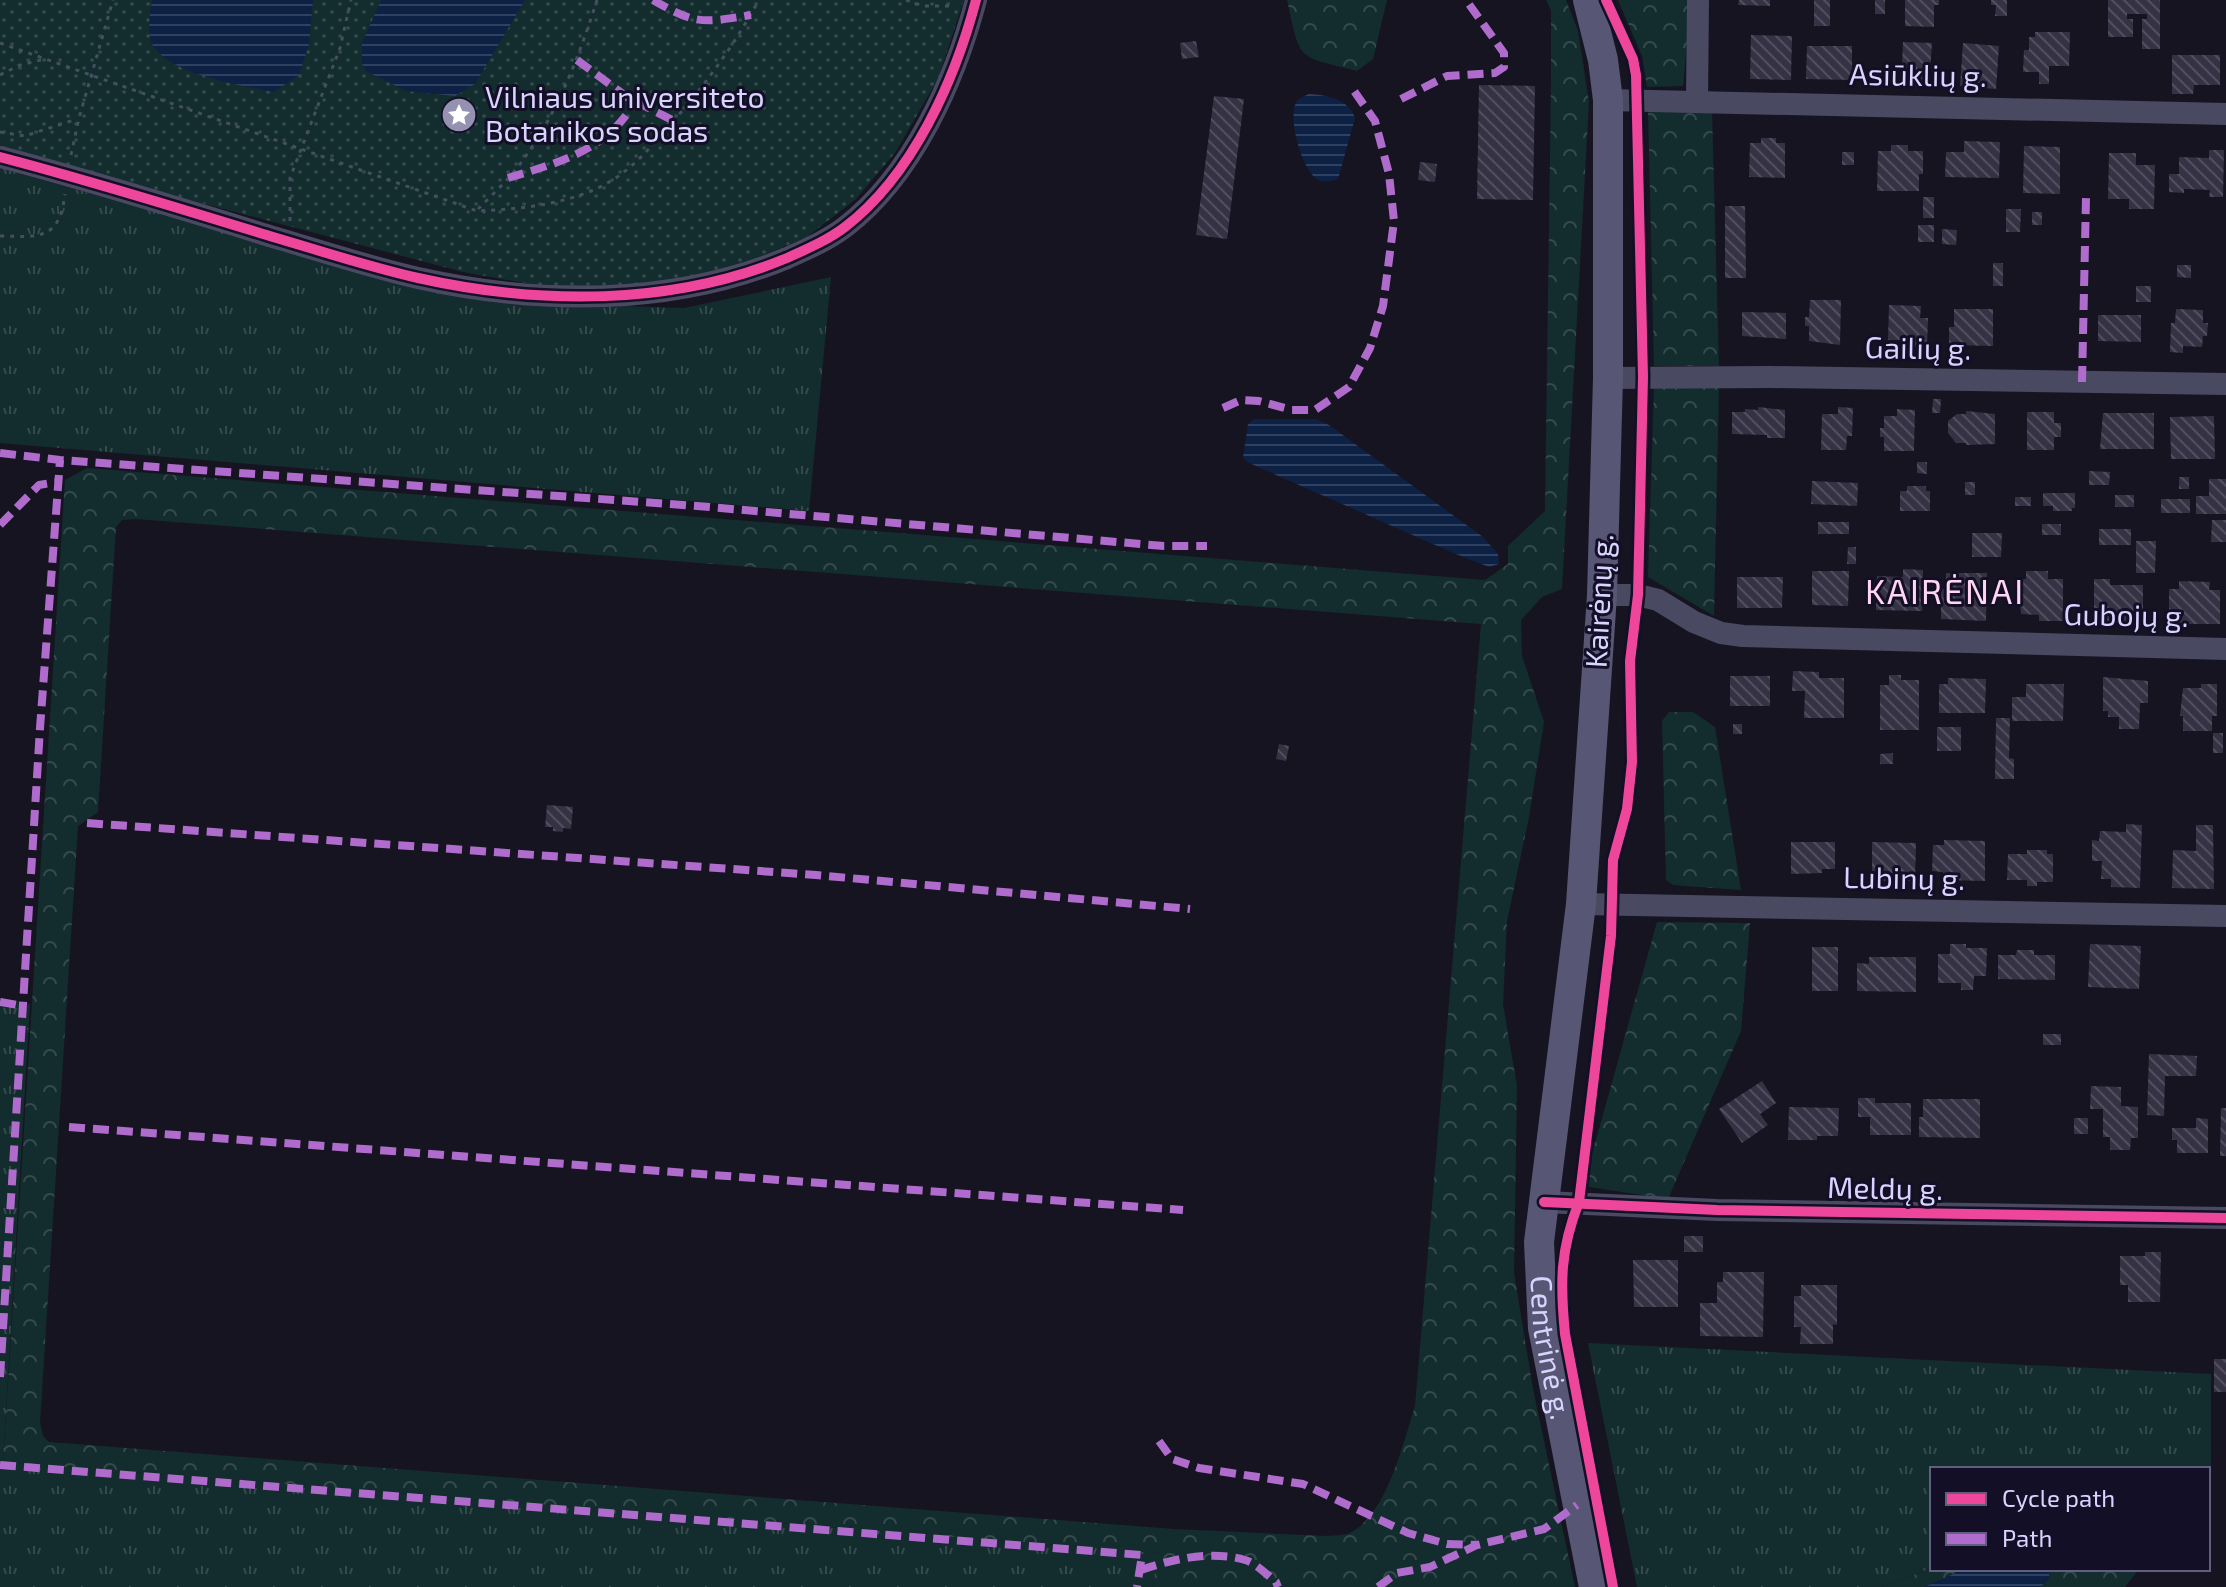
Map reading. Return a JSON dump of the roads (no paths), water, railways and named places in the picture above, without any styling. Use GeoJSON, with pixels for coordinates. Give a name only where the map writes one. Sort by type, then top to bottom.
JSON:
{"type":"FeatureCollection","features":[{"type":"Feature","properties":{"kind":"main road","name":"Kairėnų g."},"geometry":{"type":"LineString","coordinates":[[1544,1202],[1581,904],[1602,595],[1608,378],[1608,100],[1603,60],[1588,0]]}},
{"type":"Feature","properties":{"kind":"main road","name":"Centrinė g."},"geometry":{"type":"LineString","coordinates":[[1544,1202],[1539,1242],[1543,1328],[1594,1587]]}},
{"type":"Feature","properties":{"kind":"street"},"geometry":{"type":"LineString","coordinates":[[1697,101],[1698,0]]}},
{"type":"Feature","properties":{"kind":"street"},"geometry":{"type":"LineString","coordinates":[[0,157],[420,278],[524,294],[609,297],[683,288],[727,279],[770,265],[813,247],[846,226],[885,186],[913,150],[943,96],[963,50],[975,5]]}},
{"type":"Feature","properties":{"kind":"street","name":"Asiūklių g."},"geometry":{"type":"LineString","coordinates":[[1608,100],[2226,114]]}},
{"type":"Feature","properties":{"kind":"street","name":"Gailių g."},"geometry":{"type":"LineString","coordinates":[[1608,378],[1771,377],[2226,384]]}},
{"type":"Feature","properties":{"kind":"street","name":"Gubojų g."},"geometry":{"type":"LineString","coordinates":[[1602,595],[1638,595],[1658,600],[1694,622],[1721,633],[1743,636],[2226,649]]}},
{"type":"Feature","properties":{"kind":"street","name":"Lubinų g."},"geometry":{"type":"LineString","coordinates":[[1581,904],[2226,916]]}},
{"type":"Feature","properties":{"kind":"street","name":"Meldų g."},"geometry":{"type":"LineString","coordinates":[[1544,1202],[1717,1210],[2226,1218]]}},
{"type":"Feature","properties":{"kind":"water"},"geometry":{"type":"Polygon","coordinates":[[[152,0],[313,0],[309,44],[299,75],[274,92],[207,77],[173,63],[160,54],[150,40],[152,0]]]}},
{"type":"Feature","properties":{"kind":"water"},"geometry":{"type":"Polygon","coordinates":[[[381,0],[525,0],[475,84],[455,96],[406,91],[366,71],[362,64],[362,43],[381,0]]]}},
{"type":"Feature","properties":{"kind":"water"},"geometry":{"type":"Polygon","coordinates":[[[1309,94],[1343,102],[1355,118],[1338,179],[1319,180],[1302,156],[1295,130],[1295,107],[1298,100],[1309,94]]]}},
{"type":"Feature","properties":{"kind":"water"},"geometry":{"type":"Polygon","coordinates":[[[1254,419],[1316,419],[1329,425],[1483,537],[1498,554],[1499,564],[1489,567],[1451,552],[1247,462],[1243,458],[1248,424],[1254,419]]]}},
{"type":"Feature","properties":{"kind":"water"},"geometry":{"type":"Polygon","coordinates":[[[1960,1571],[2049,1571],[2049,1578],[2041,1587],[1924,1587],[1960,1571]]]}},
{"type":"Feature","properties":{"kind":"place","name":"Vilniaus universiteto Botanikos sodas"},"geometry":{"type":"Point","coordinates":[459,115]}},
{"type":"Feature","properties":{"kind":"district","name":"KAIRĖNAI"},"geometry":{"type":"Point","coordinates":[1945,592]}}]}
